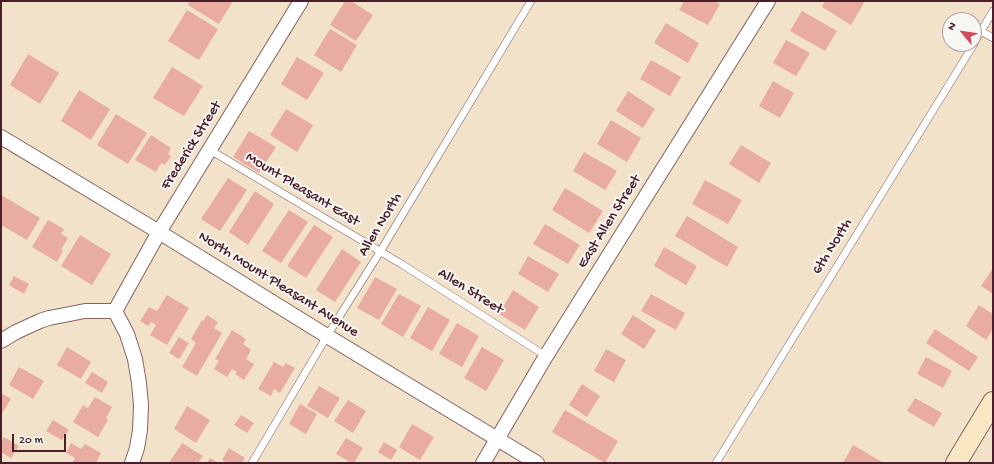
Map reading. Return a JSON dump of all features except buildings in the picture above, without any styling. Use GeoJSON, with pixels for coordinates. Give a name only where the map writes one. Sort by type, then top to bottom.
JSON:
{"type":"FeatureCollection","features":[{"type":"Feature","properties":{"kind":"street","name":"Frederick Street"},"geometry":{"type":"LineString","coordinates":[[115,311],[159,232],[301,1]]}},
{"type":"Feature","properties":{"kind":"street","name":"East Allen Street"},"geometry":{"type":"LineString","coordinates":[[483,463],[546,356],[768,1]]}},
{"type":"Feature","properties":{"kind":"street","name":"North Mount Pleasant Avenue"},"geometry":{"type":"LineString","coordinates":[[1,137],[537,463]]}},
{"type":"Feature","properties":{"kind":"street"},"geometry":{"type":"LineString","coordinates":[[1,341],[16,332],[49,318],[85,311],[115,311],[126,334],[135,359],[139,383],[141,405],[140,430],[132,463]]}},
{"type":"Feature","properties":{"kind":"street"},"geometry":{"type":"LineString","coordinates":[[956,463],[993,402]]}},
{"type":"Feature","properties":{"kind":"lane","name":"Allen North"},"geometry":{"type":"LineString","coordinates":[[252,463],[531,1]]}},
{"type":"Feature","properties":{"kind":"lane","name":"6th North"},"geometry":{"type":"LineString","coordinates":[[982,31],[993,11]]}},
{"type":"Feature","properties":{"kind":"lane"},"geometry":{"type":"LineString","coordinates":[[982,31],[993,38]]}},
{"type":"Feature","properties":{"kind":"lane","name":"6th North"},"geometry":{"type":"LineString","coordinates":[[716,463],[969,52]]}},
{"type":"Feature","properties":{"kind":"lane","name":"Mount Pleasant East"},"geometry":{"type":"LineString","coordinates":[[210,150],[380,252]]}},
{"type":"Feature","properties":{"kind":"lane","name":"Allen Street"},"geometry":{"type":"LineString","coordinates":[[380,252],[546,356]]}}]}
